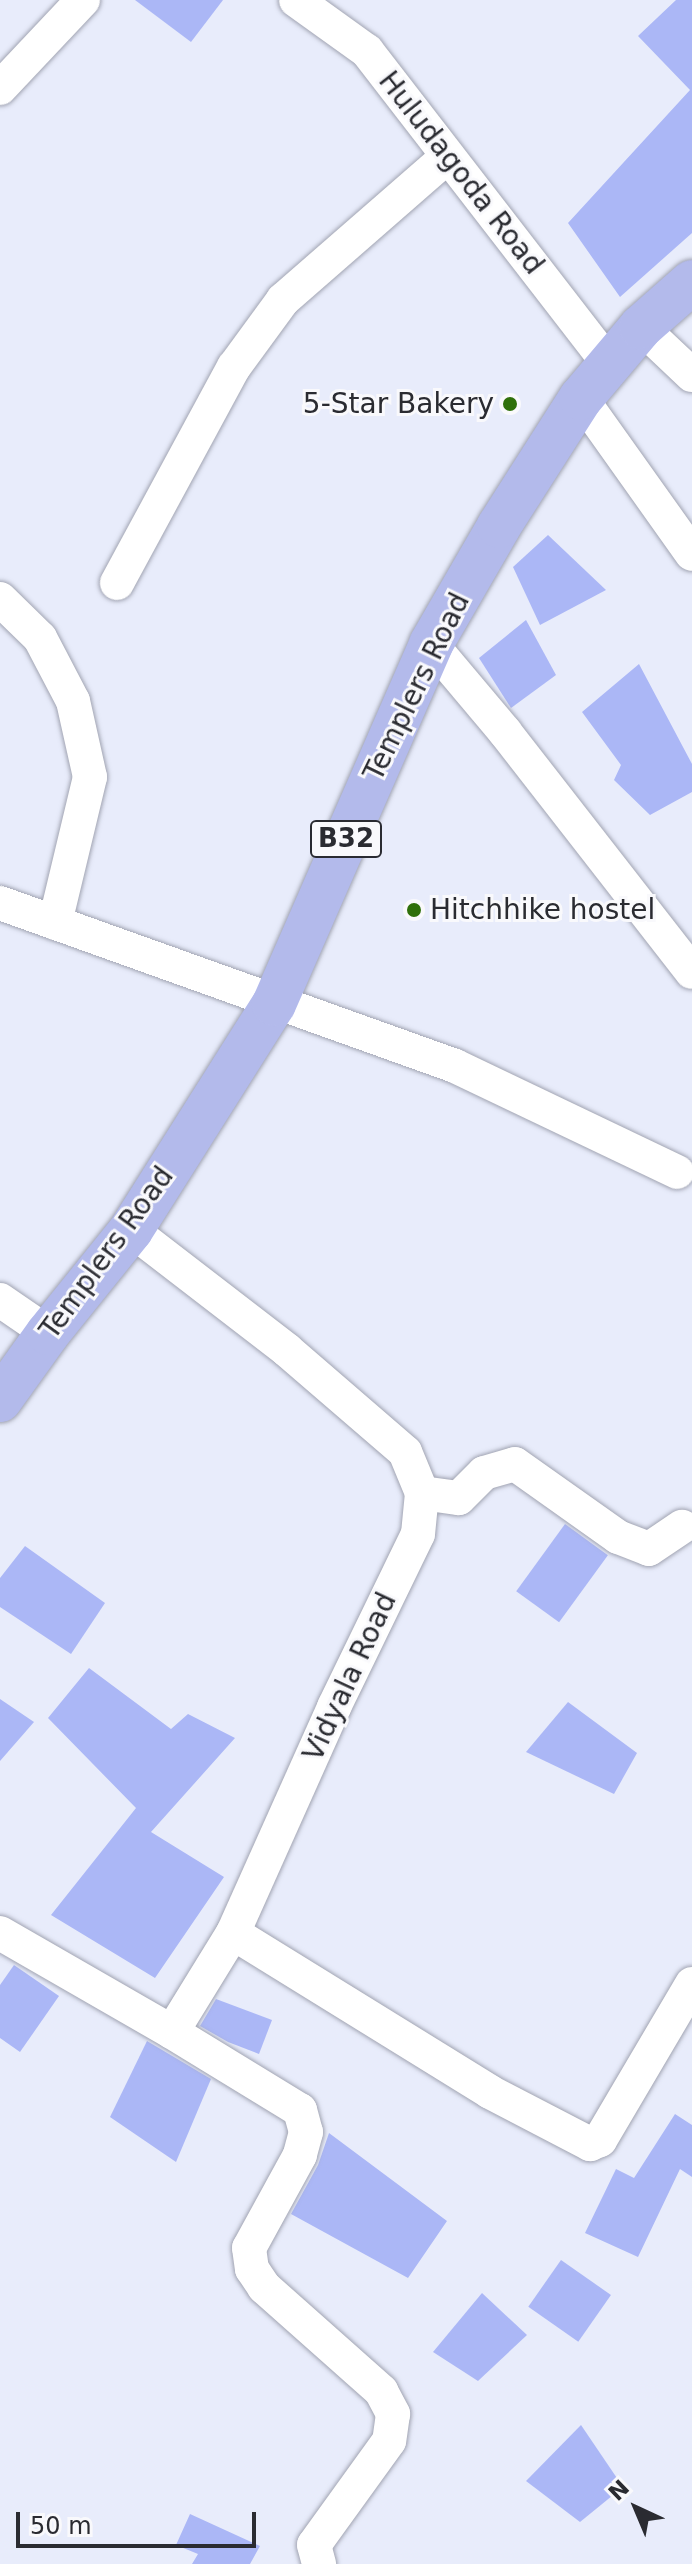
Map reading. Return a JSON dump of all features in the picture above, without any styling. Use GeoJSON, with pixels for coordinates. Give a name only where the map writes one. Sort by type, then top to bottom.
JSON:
{"type":"FeatureCollection","features":[{"type":"Feature","properties":{"kind":"main road","name":"Templers Road"},"geometry":{"type":"LineString","coordinates":[[0,1400],[48,1333],[131,1230],[274,1004],[431,644],[499,526],[581,398],[641,327],[692,282]]}},
{"type":"Feature","properties":{"kind":"street"},"geometry":{"type":"LineString","coordinates":[[0,88],[83,0]]}},
{"type":"Feature","properties":{"kind":"street","name":"Huludagoda Road"},"geometry":{"type":"LineString","coordinates":[[317,6],[367,51],[610,365]]}},
{"type":"Feature","properties":{"kind":"street"},"geometry":{"type":"LineString","coordinates":[[117,583],[234,367],[283,300],[447,157]]}},
{"type":"Feature","properties":{"kind":"street"},"geometry":{"type":"LineString","coordinates":[[641,327],[692,375]]}},
{"type":"Feature","properties":{"kind":"street"},"geometry":{"type":"LineString","coordinates":[[581,398],[692,554]]}},
{"type":"Feature","properties":{"kind":"street"},"geometry":{"type":"LineString","coordinates":[[0,599],[40,638],[73,701],[90,777],[55,923]]}},
{"type":"Feature","properties":{"kind":"street"},"geometry":{"type":"LineString","coordinates":[[431,644],[505,732],[692,972]]}},
{"type":"Feature","properties":{"kind":"street"},"geometry":{"type":"LineString","coordinates":[[0,903],[274,1004],[455,1066],[677,1172]]}},
{"type":"Feature","properties":{"kind":"street","name":"Vidyala Road"},"geometry":{"type":"LineString","coordinates":[[131,1230],[287,1350],[405,1452],[422,1493],[418,1534],[334,1707],[233,1933],[172,2032]]}},
{"type":"Feature","properties":{"kind":"street"},"geometry":{"type":"LineString","coordinates":[[0,1300],[48,1333]]}},
{"type":"Feature","properties":{"kind":"street"},"geometry":{"type":"LineString","coordinates":[[422,1493],[459,1498],[484,1473],[515,1464],[618,1537],[649,1549],[682,1527]]}},
{"type":"Feature","properties":{"kind":"street"},"geometry":{"type":"LineString","coordinates":[[0,1933],[300,2110],[306,2132],[300,2155],[249,2248],[252,2269],[264,2287],[381,2391],[393,2414],[389,2441],[314,2545],[319,2564]]}},
{"type":"Feature","properties":{"kind":"street"},"geometry":{"type":"LineString","coordinates":[[233,1933],[490,2092],[590,2144],[600,2140],[692,1984]]}},
{"type":"Feature","properties":{"kind":"building"},"geometry":{"type":"Polygon","coordinates":[[[135,0],[223,0],[191,42],[135,0]]]}},
{"type":"Feature","properties":{"kind":"building"},"geometry":{"type":"Polygon","coordinates":[[[676,0],[692,0],[692,233],[620,297],[568,223],[690,90],[638,36],[676,0]]]}},
{"type":"Feature","properties":{"kind":"building"},"geometry":{"type":"Polygon","coordinates":[[[548,535],[606,590],[540,625],[513,567],[548,535]]]}},
{"type":"Feature","properties":{"kind":"building"},"geometry":{"type":"Polygon","coordinates":[[[526,620],[556,675],[511,708],[479,658],[526,620]]]}},
{"type":"Feature","properties":{"kind":"building"},"geometry":{"type":"Polygon","coordinates":[[[639,664],[692,764],[692,792],[650,815],[614,780],[621,765],[582,712],[639,664]]]}},
{"type":"Feature","properties":{"kind":"building"},"geometry":{"type":"Polygon","coordinates":[[[565,1524],[608,1555],[559,1622],[516,1591],[565,1524]]]}},
{"type":"Feature","properties":{"kind":"building"},"geometry":{"type":"Polygon","coordinates":[[[25,1546],[105,1603],[71,1654],[0,1607],[0,1578],[25,1546]]]}},
{"type":"Feature","properties":{"kind":"building"},"geometry":{"type":"Polygon","coordinates":[[[89,1668],[171,1729],[188,1714],[235,1738],[151,1832],[224,1877],[155,1978],[51,1915],[136,1808],[48,1718],[89,1668]]]}},
{"type":"Feature","properties":{"kind":"building"},"geometry":{"type":"Polygon","coordinates":[[[0,1699],[34,1722],[0,1761],[0,1699]]]}},
{"type":"Feature","properties":{"kind":"building"},"geometry":{"type":"Polygon","coordinates":[[[568,1702],[637,1753],[614,1794],[526,1752],[568,1702]]]}},
{"type":"Feature","properties":{"kind":"building"},"geometry":{"type":"Polygon","coordinates":[[[14,1965],[59,1996],[20,2052],[0,2038],[0,1985],[14,1965]]]}},
{"type":"Feature","properties":{"kind":"building"},"geometry":{"type":"Polygon","coordinates":[[[216,1999],[272,2020],[259,2054],[228,2042],[200,2026],[216,1999]]]}},
{"type":"Feature","properties":{"kind":"building"},"geometry":{"type":"Polygon","coordinates":[[[147,2041],[211,2079],[176,2162],[110,2117],[147,2041]]]}},
{"type":"Feature","properties":{"kind":"building"},"geometry":{"type":"Polygon","coordinates":[[[675,2114],[692,2125],[692,2177],[680,2169],[638,2257],[585,2233],[616,2169],[634,2178],[675,2114]]]}},
{"type":"Feature","properties":{"kind":"building"},"geometry":{"type":"Polygon","coordinates":[[[329,2133],[447,2221],[408,2278],[291,2214],[318,2165],[329,2133]]]}},
{"type":"Feature","properties":{"kind":"building"},"geometry":{"type":"Polygon","coordinates":[[[561,2260],[611,2295],[578,2342],[528,2307],[561,2260]]]}},
{"type":"Feature","properties":{"kind":"building"},"geometry":{"type":"Polygon","coordinates":[[[482,2293],[527,2335],[478,2381],[433,2352],[482,2293]]]}},
{"type":"Feature","properties":{"kind":"building"},"geometry":{"type":"Polygon","coordinates":[[[581,2425],[623,2487],[580,2522],[526,2481],[581,2425]]]}},
{"type":"Feature","properties":{"kind":"building"},"geometry":{"type":"Polygon","coordinates":[[[190,2514],[260,2546],[250,2564],[192,2564],[198,2554],[176,2545],[190,2514]]]}},
{"type":"Feature","properties":{"kind":"place","name":"5-Star Bakery"},"geometry":{"type":"Point","coordinates":[510,404]}},
{"type":"Feature","properties":{"kind":"place","name":"Hitchhike hostel"},"geometry":{"type":"Point","coordinates":[414,910]}}]}
